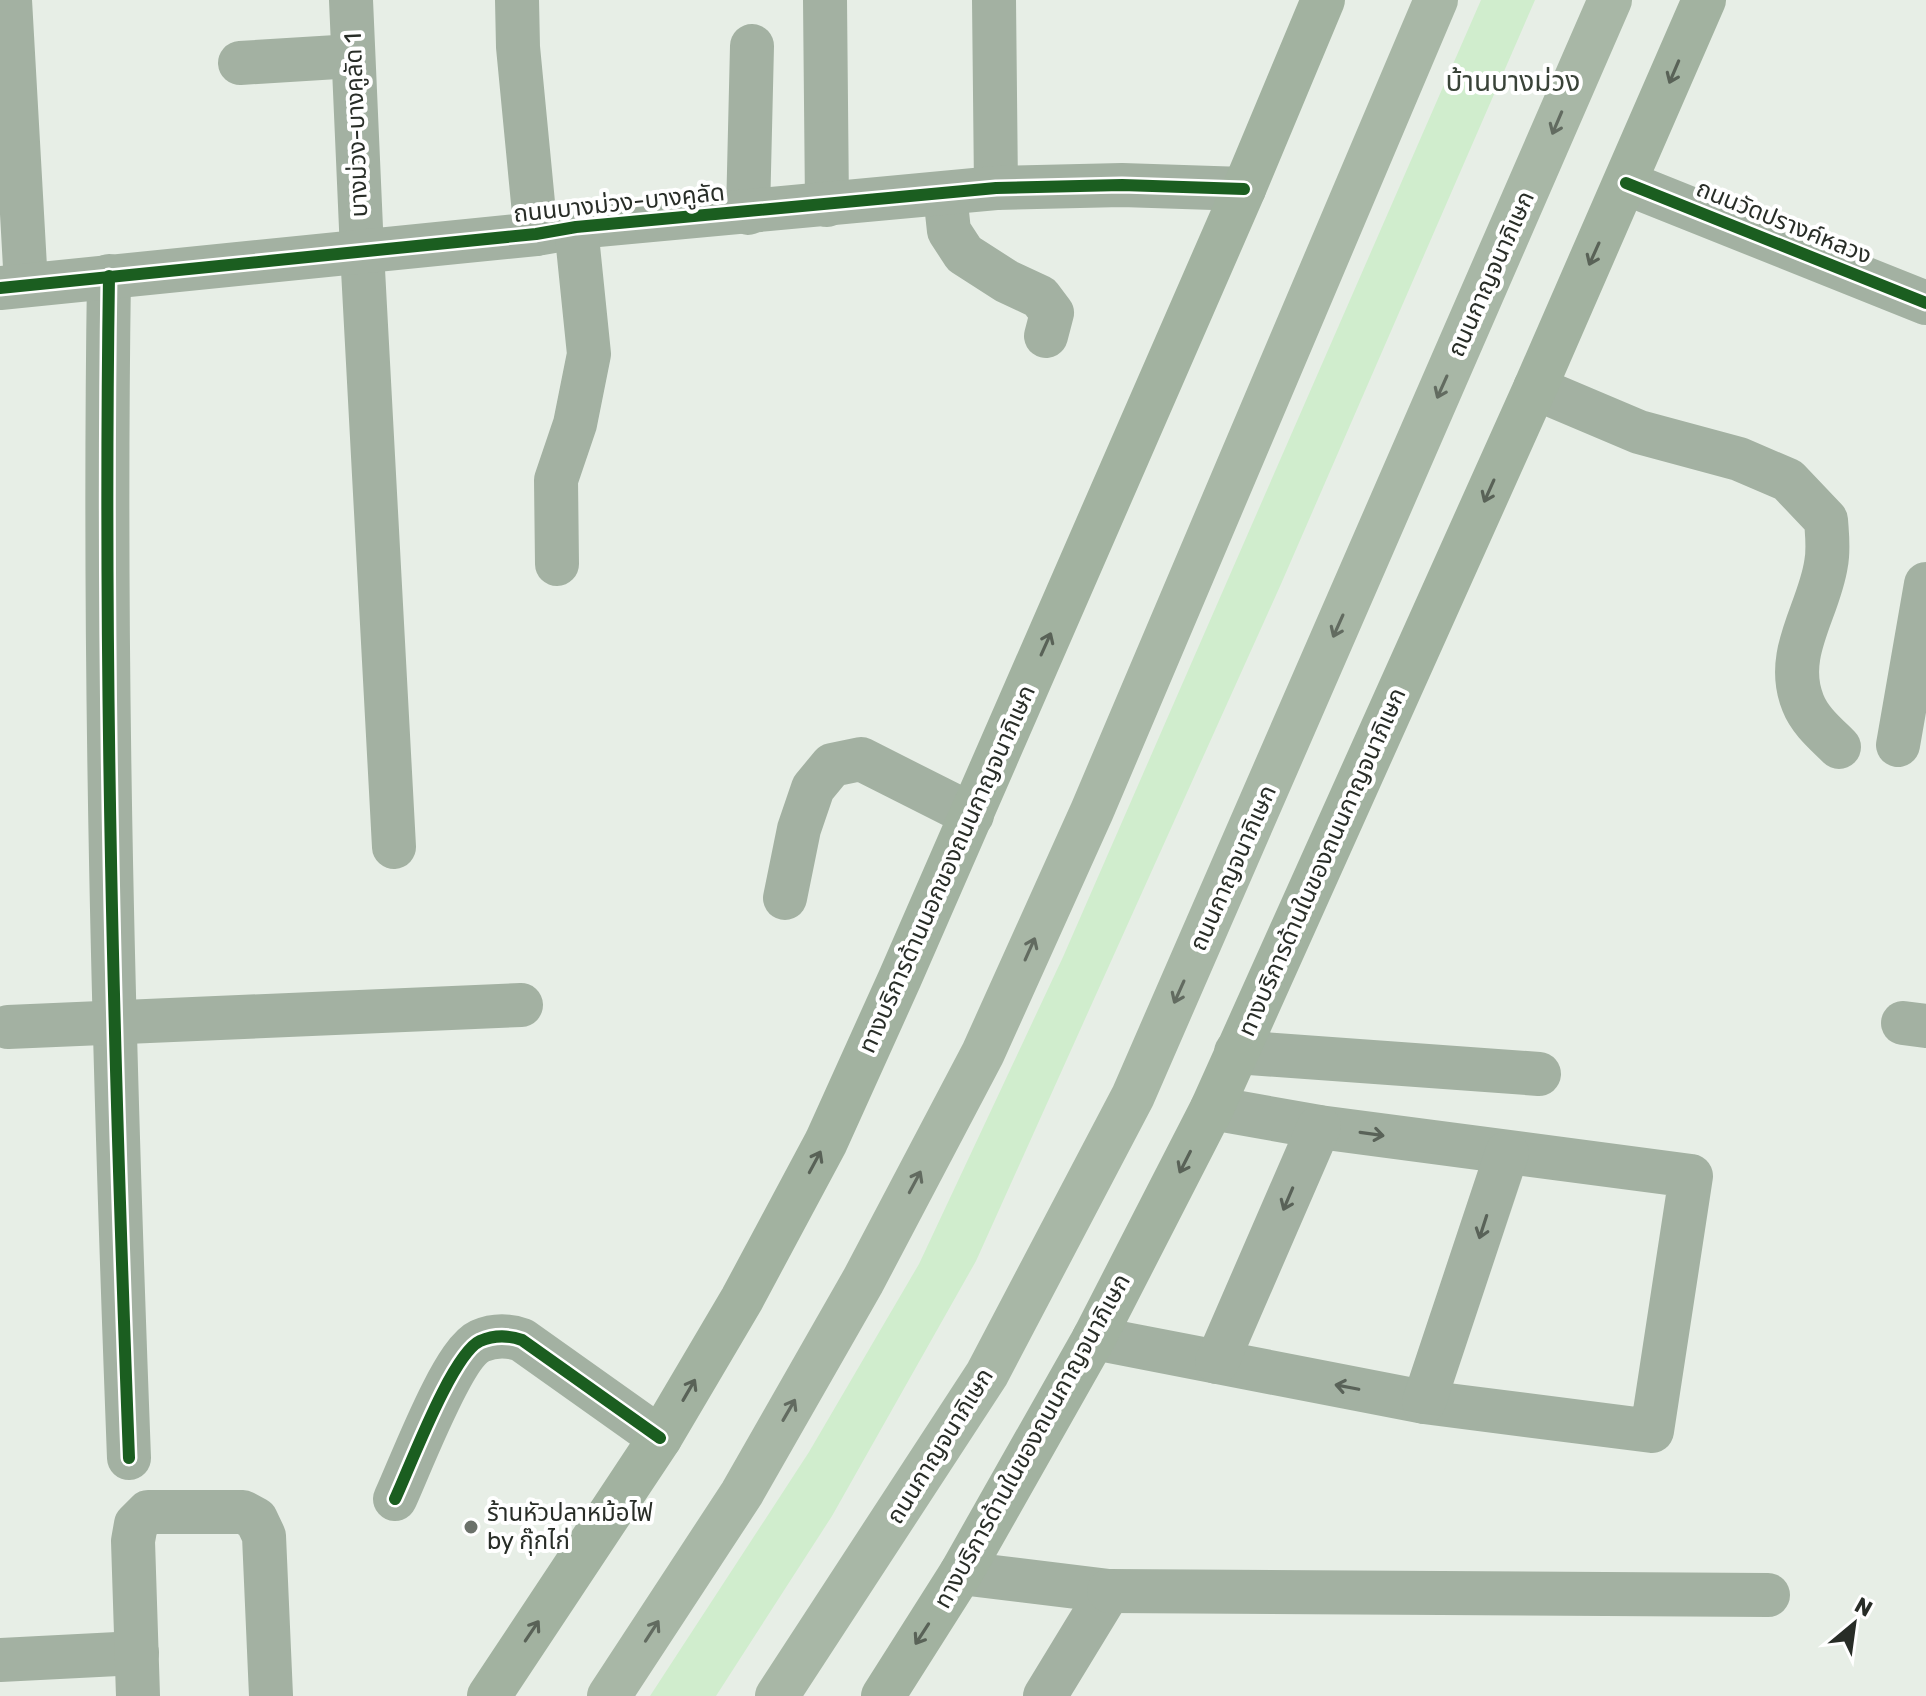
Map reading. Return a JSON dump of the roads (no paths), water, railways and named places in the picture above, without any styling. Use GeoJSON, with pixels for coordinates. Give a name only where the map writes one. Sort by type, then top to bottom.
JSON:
{"type":"FeatureCollection","features":[{"type":"Feature","properties":{"kind":"highway"},"geometry":{"type":"LineString","coordinates":[[609,1696],[742,1493],[863,1281],[983,1053],[1092,811],[1436,0]]}},
{"type":"Feature","properties":{"kind":"highway","name":"ถนนกาญจนาภิเษก"},"geometry":{"type":"LineString","coordinates":[[777,1696],[987,1374],[1133,1096],[1610,0]]}},
{"type":"Feature","properties":{"kind":"main road","name":"ทางบริการด้านนอกของถนนกาญจนาภิเษก"},"geometry":{"type":"LineString","coordinates":[[489,1696],[660,1438],[742,1299],[826,1142],[972,815],[1323,0]]}},
{"type":"Feature","properties":{"kind":"main road","name":"ทางบริการด้านในของถนนกาญจนาภิเษก"},"geometry":{"type":"LineString","coordinates":[[883,1696],[961,1573],[1094,1338],[1212,1108],[1535,388],[1704,0]]}},
{"type":"Feature","properties":{"kind":"street"},"geometry":{"type":"LineString","coordinates":[[10,0],[13,286]]}},
{"type":"Feature","properties":{"kind":"street","name":"บางม่วง-บางคูลัด 1"},"geometry":{"type":"LineString","coordinates":[[351,0],[394,847]]}},
{"type":"Feature","properties":{"kind":"street"},"geometry":{"type":"LineString","coordinates":[[517,0],[518,47],[556,230],[589,354],[575,424],[556,480],[557,564]]}},
{"type":"Feature","properties":{"kind":"street"},"geometry":{"type":"LineString","coordinates":[[825,0],[827,205]]}},
{"type":"Feature","properties":{"kind":"street"},"geometry":{"type":"LineString","coordinates":[[994,0],[996,188]]}},
{"type":"Feature","properties":{"kind":"street"},"geometry":{"type":"LineString","coordinates":[[748,213],[752,46]]}},
{"type":"Feature","properties":{"kind":"street"},"geometry":{"type":"LineString","coordinates":[[240,63],[353,56]]}},
{"type":"Feature","properties":{"kind":"street","name":"ถนนวัดปรางค์หลวง"},"geometry":{"type":"LineString","coordinates":[[1626,183],[1926,303]]}},
{"type":"Feature","properties":{"kind":"street","name":"ถนนบางม่วง-บางคูลัด"},"geometry":{"type":"LineString","coordinates":[[13,286],[996,188],[1122,185],[1244,189]]}},
{"type":"Feature","properties":{"kind":"street"},"geometry":{"type":"LineString","coordinates":[[945,194],[949,231],[964,254],[1006,281],[1040,297],[1052,313],[1046,336]]}},
{"type":"Feature","properties":{"kind":"street"},"geometry":{"type":"LineString","coordinates":[[109,276],[106,451],[113,1024],[129,1458]]}},
{"type":"Feature","properties":{"kind":"street"},"geometry":{"type":"LineString","coordinates":[[1535,388],[1639,432],[1739,459],[1788,480],[1826,520],[1827,563],[1804,628],[1798,660],[1798,685],[1804,705],[1814,722],[1839,747]]}},
{"type":"Feature","properties":{"kind":"street"},"geometry":{"type":"LineString","coordinates":[[1898,745],[1926,584]]}},
{"type":"Feature","properties":{"kind":"street"},"geometry":{"type":"LineString","coordinates":[[785,898],[799,829],[813,788],[832,765],[861,759],[972,815]]}},
{"type":"Feature","properties":{"kind":"street"},"geometry":{"type":"LineString","coordinates":[[8,1027],[521,1005]]}},
{"type":"Feature","properties":{"kind":"street"},"geometry":{"type":"LineString","coordinates":[[1236,1052],[1539,1074]]}},
{"type":"Feature","properties":{"kind":"street"},"geometry":{"type":"LineString","coordinates":[[1094,1338],[1424,1402],[1652,1431],[1691,1176],[1319,1127],[1212,1108]]}},
{"type":"Feature","properties":{"kind":"street"},"geometry":{"type":"LineString","coordinates":[[1217,1362],[1319,1127]]}},
{"type":"Feature","properties":{"kind":"street"},"geometry":{"type":"LineString","coordinates":[[1424,1402],[1507,1153]]}},
{"type":"Feature","properties":{"kind":"street"},"geometry":{"type":"LineString","coordinates":[[395,1499],[454,1370],[478,1342],[507,1335],[522,1340],[660,1438]]}},
{"type":"Feature","properties":{"kind":"street"},"geometry":{"type":"LineString","coordinates":[[138,1696],[133,1541],[136,1524],[148,1512],[243,1512],[256,1519],[264,1536],[271,1696]]}},
{"type":"Feature","properties":{"kind":"street"},"geometry":{"type":"LineString","coordinates":[[961,1573],[1109,1591],[1768,1595]]}},
{"type":"Feature","properties":{"kind":"street"},"geometry":{"type":"LineString","coordinates":[[1045,1696],[1109,1591]]}},
{"type":"Feature","properties":{"kind":"street"},"geometry":{"type":"LineString","coordinates":[[0,1660],[137,1653]]}},
{"type":"Feature","properties":{"kind":"place","name":"ร้านหัวปลาหม้อไฟ by กุ๊กไก่"},"geometry":{"type":"Point","coordinates":[471,1527]}},
{"type":"Feature","properties":{"kind":"district","name":"บ้านบางม่วง"},"geometry":{"type":"Point","coordinates":[1513,81]}}]}
